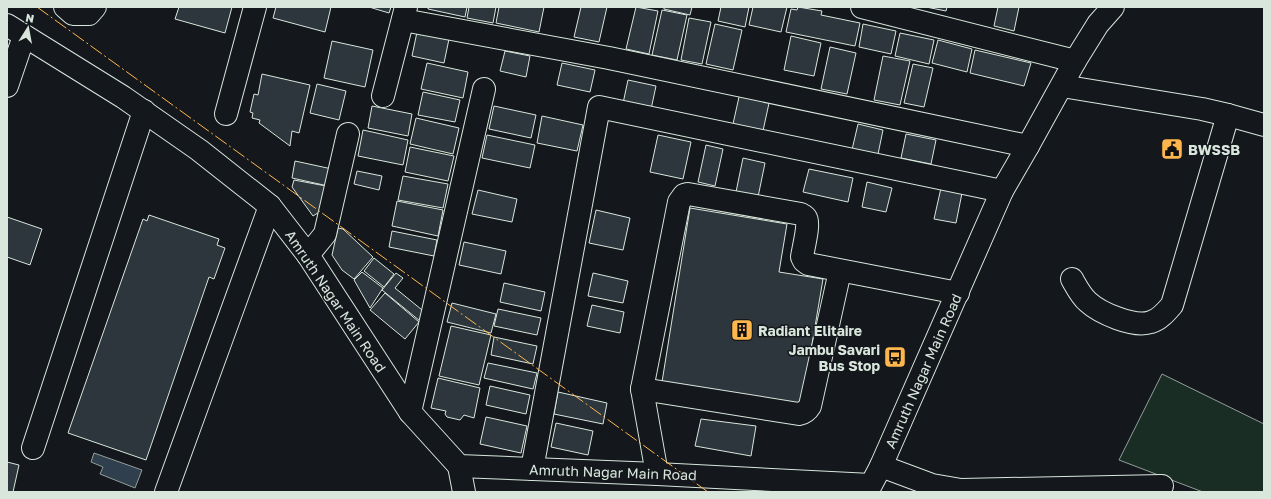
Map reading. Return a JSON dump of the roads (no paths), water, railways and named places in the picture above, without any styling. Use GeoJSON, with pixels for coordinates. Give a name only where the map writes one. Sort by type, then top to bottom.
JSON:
{"type":"FeatureCollection","features":[{"type":"Feature","properties":{"kind":"street"},"geometry":{"type":"LineString","coordinates":[[65,7],[74,14],[89,14],[95,7]]}},
{"type":"Feature","properties":{"kind":"street"},"geometry":{"type":"LineString","coordinates":[[226,114],[255,7]]}},
{"type":"Feature","properties":{"kind":"street"},"geometry":{"type":"LineString","coordinates":[[862,7],[1076,61]]}},
{"type":"Feature","properties":{"kind":"street","name":"Amruth Nagar Main Road"},"geometry":{"type":"LineString","coordinates":[[16,31],[124,97],[199,150],[270,206],[308,255],[410,412],[460,466],[876,481],[1002,191],[1098,24],[1112,7]]}},
{"type":"Feature","properties":{"kind":"street"},"geometry":{"type":"LineString","coordinates":[[383,96],[405,13],[608,58],[1028,146]]}},
{"type":"Feature","properties":{"kind":"street"},"geometry":{"type":"LineString","coordinates":[[7,86],[16,31]]}},
{"type":"Feature","properties":{"kind":"street"},"geometry":{"type":"LineString","coordinates":[[1062,86],[1228,114],[1264,125]]}},
{"type":"Feature","properties":{"kind":"street"},"geometry":{"type":"LineString","coordinates":[[410,412],[484,89]]}},
{"type":"Feature","properties":{"kind":"street"},"geometry":{"type":"LineString","coordinates":[[532,469],[599,107],[1002,191]]}},
{"type":"Feature","properties":{"kind":"street"},"geometry":{"type":"LineString","coordinates":[[33,448],[144,111]]}},
{"type":"Feature","properties":{"kind":"street"},"geometry":{"type":"LineString","coordinates":[[1072,279],[1087,302],[1111,316],[1130,323],[1150,323],[1164,314],[1172,305],[1228,114]]}},
{"type":"Feature","properties":{"kind":"street"},"geometry":{"type":"LineString","coordinates":[[308,255],[325,234],[348,134]]}},
{"type":"Feature","properties":{"kind":"street"},"geometry":{"type":"LineString","coordinates":[[657,474],[642,389],[679,202],[684,195],[688,194],[801,214],[807,218],[808,224],[802,257],[808,264],[958,294]]}},
{"type":"Feature","properties":{"kind":"street"},"geometry":{"type":"LineString","coordinates":[[166,492],[270,206]]}},
{"type":"Feature","properties":{"kind":"street"},"geometry":{"type":"LineString","coordinates":[[642,389],[799,414],[808,410],[840,270]]}},
{"type":"Feature","properties":{"kind":"street"},"geometry":{"type":"LineString","coordinates":[[460,466],[464,492]]}},
{"type":"Feature","properties":{"kind":"street"},"geometry":{"type":"LineString","coordinates":[[876,481],[932,485],[961,490],[1162,486]]}},
{"type":"Feature","properties":{"kind":"water"},"geometry":{"type":"Polygon","coordinates":[[[94,453],[142,470],[135,488],[100,474],[103,467],[91,462],[94,453]]]}},
{"type":"Feature","properties":{"kind":"place","name":"BWSSB"},"geometry":{"type":"Point","coordinates":[1172,149]}},
{"type":"Feature","properties":{"kind":"place","name":"Radiant Elitaire"},"geometry":{"type":"Point","coordinates":[742,330]}},
{"type":"Feature","properties":{"kind":"place","name":"Jambu Savari Bus Stop"},"geometry":{"type":"Point","coordinates":[895,357]}}]}
